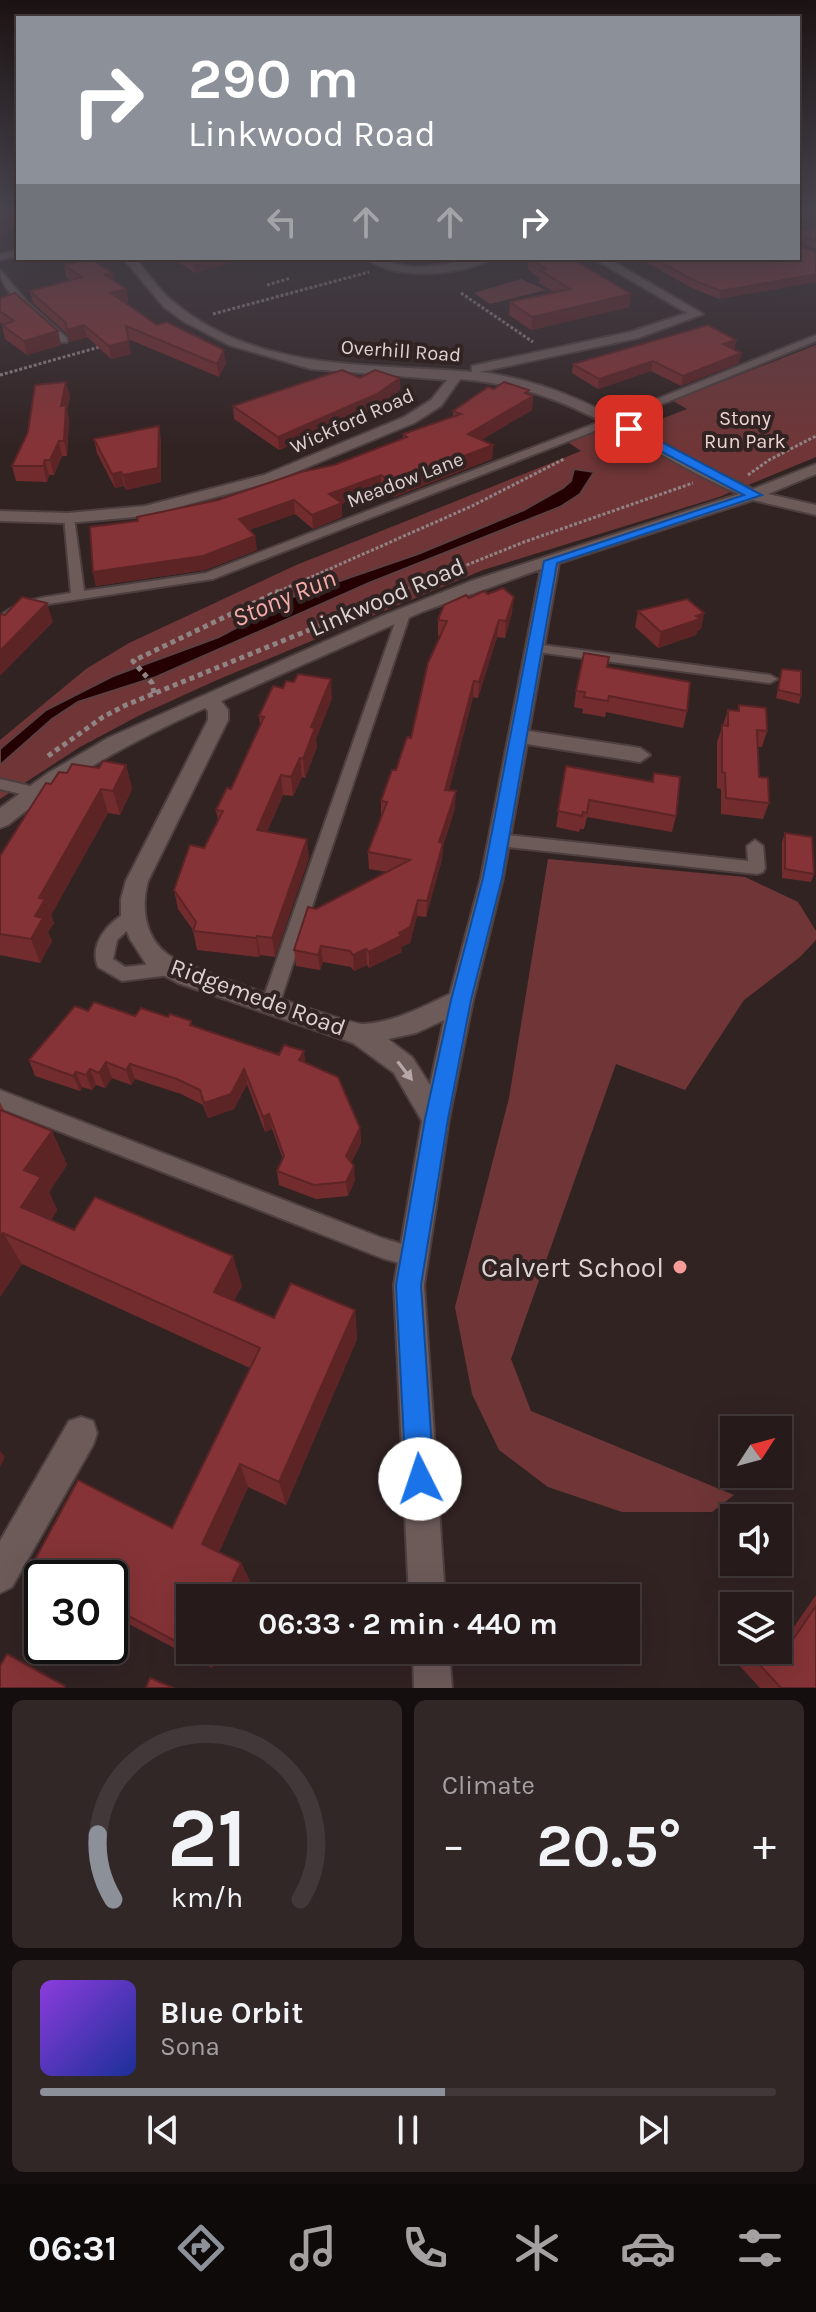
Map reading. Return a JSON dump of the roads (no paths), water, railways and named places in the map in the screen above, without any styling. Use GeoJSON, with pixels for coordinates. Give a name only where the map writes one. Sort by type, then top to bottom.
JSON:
{"type":"FeatureCollection","features":[{"type":"Feature","properties":{"kind":"street","name":"Overhill Road"},"geometry":{"type":"LineString","coordinates":[[154,288],[177,311],[247,347],[277,357],[356,371],[452,373],[514,381],[574,400],[713,476],[756,495],[816,510]]}},
{"type":"Feature","properties":{"kind":"street"},"geometry":{"type":"LineString","coordinates":[[452,373],[633,335],[697,314],[651,288]]}},
{"type":"Feature","properties":{"kind":"street"},"geometry":{"type":"LineString","coordinates":[[513,362],[510,372],[514,381]]}},
{"type":"Feature","properties":{"kind":"street","name":"Wickford Road"},"geometry":{"type":"LineString","coordinates":[[0,516],[68,518],[146,511],[281,473],[379,435],[422,413],[448,391],[454,380],[452,373]]}},
{"type":"Feature","properties":{"kind":"street","name":"Linkwood Road"},"geometry":{"type":"LineString","coordinates":[[0,820],[15,787],[404,614],[475,586],[756,495],[816,469]]}},
{"type":"Feature","properties":{"kind":"street"},"geometry":{"type":"LineString","coordinates":[[426,1584],[409,1285],[436,1119],[461,1000],[492,878],[551,561]]}},
{"type":"Feature","properties":{"kind":"street"},"geometry":{"type":"LineString","coordinates":[[133,917],[132,899],[137,881],[218,720],[218,710],[208,699]]}},
{"type":"Feature","properties":{"kind":"street"},"geometry":{"type":"LineString","coordinates":[[519,736],[640,755]]}},
{"type":"Feature","properties":{"kind":"street","name":"Ridgemede Road"},"geometry":{"type":"LineString","coordinates":[[133,917],[148,949],[172,969],[362,1035],[403,1065],[436,1119]]}},
{"type":"Feature","properties":{"kind":"street","name":"Ridgemede Road"},"geometry":{"type":"LineString","coordinates":[[362,1035],[416,1022],[461,1000]]}},
{"type":"Feature","properties":{"kind":"street"},"geometry":{"type":"LineString","coordinates":[[0,1575],[81,1433]]}},
{"type":"Feature","properties":{"kind":"street"},"geometry":{"type":"LineString","coordinates":[[432,1664],[433,1688]]}},
{"type":"Feature","properties":{"kind":"lane"},"geometry":{"type":"LineString","coordinates":[[11,288],[23,303],[64,340]]}},
{"type":"Feature","properties":{"kind":"lane","name":"Meadow Lane"},"geometry":{"type":"LineString","coordinates":[[0,623],[17,609],[32,603],[209,576],[816,338]]}},
{"type":"Feature","properties":{"kind":"lane"},"geometry":{"type":"LineString","coordinates":[[68,518],[78,595]]}},
{"type":"Feature","properties":{"kind":"lane"},"geometry":{"type":"LineString","coordinates":[[270,1005],[404,614]]}},
{"type":"Feature","properties":{"kind":"lane"},"geometry":{"type":"LineString","coordinates":[[535,648],[770,679]]}},
{"type":"Feature","properties":{"kind":"lane"},"geometry":{"type":"LineString","coordinates":[[498,840],[757,868],[755,846]]}},
{"type":"Feature","properties":{"kind":"lane"},"geometry":{"type":"LineString","coordinates":[[133,917],[107,940],[103,951],[104,962],[122,974],[172,969]]}},
{"type":"Feature","properties":{"kind":"lane"},"geometry":{"type":"LineString","coordinates":[[0,1099],[382,1248],[413,1257]]}},
{"type":"Feature","properties":{"kind":"place","name":"Calvert School"},"geometry":{"type":"Point","coordinates":[680,1267]}},
{"type":"Feature","properties":{"kind":"park label","name":"Stony Run Park"},"geometry":{"type":"Point","coordinates":[745,430]}},
{"type":"Feature","properties":{"kind":"water label","name":"Stony Run"},"geometry":{"type":"Point","coordinates":[284,598]}}]}
